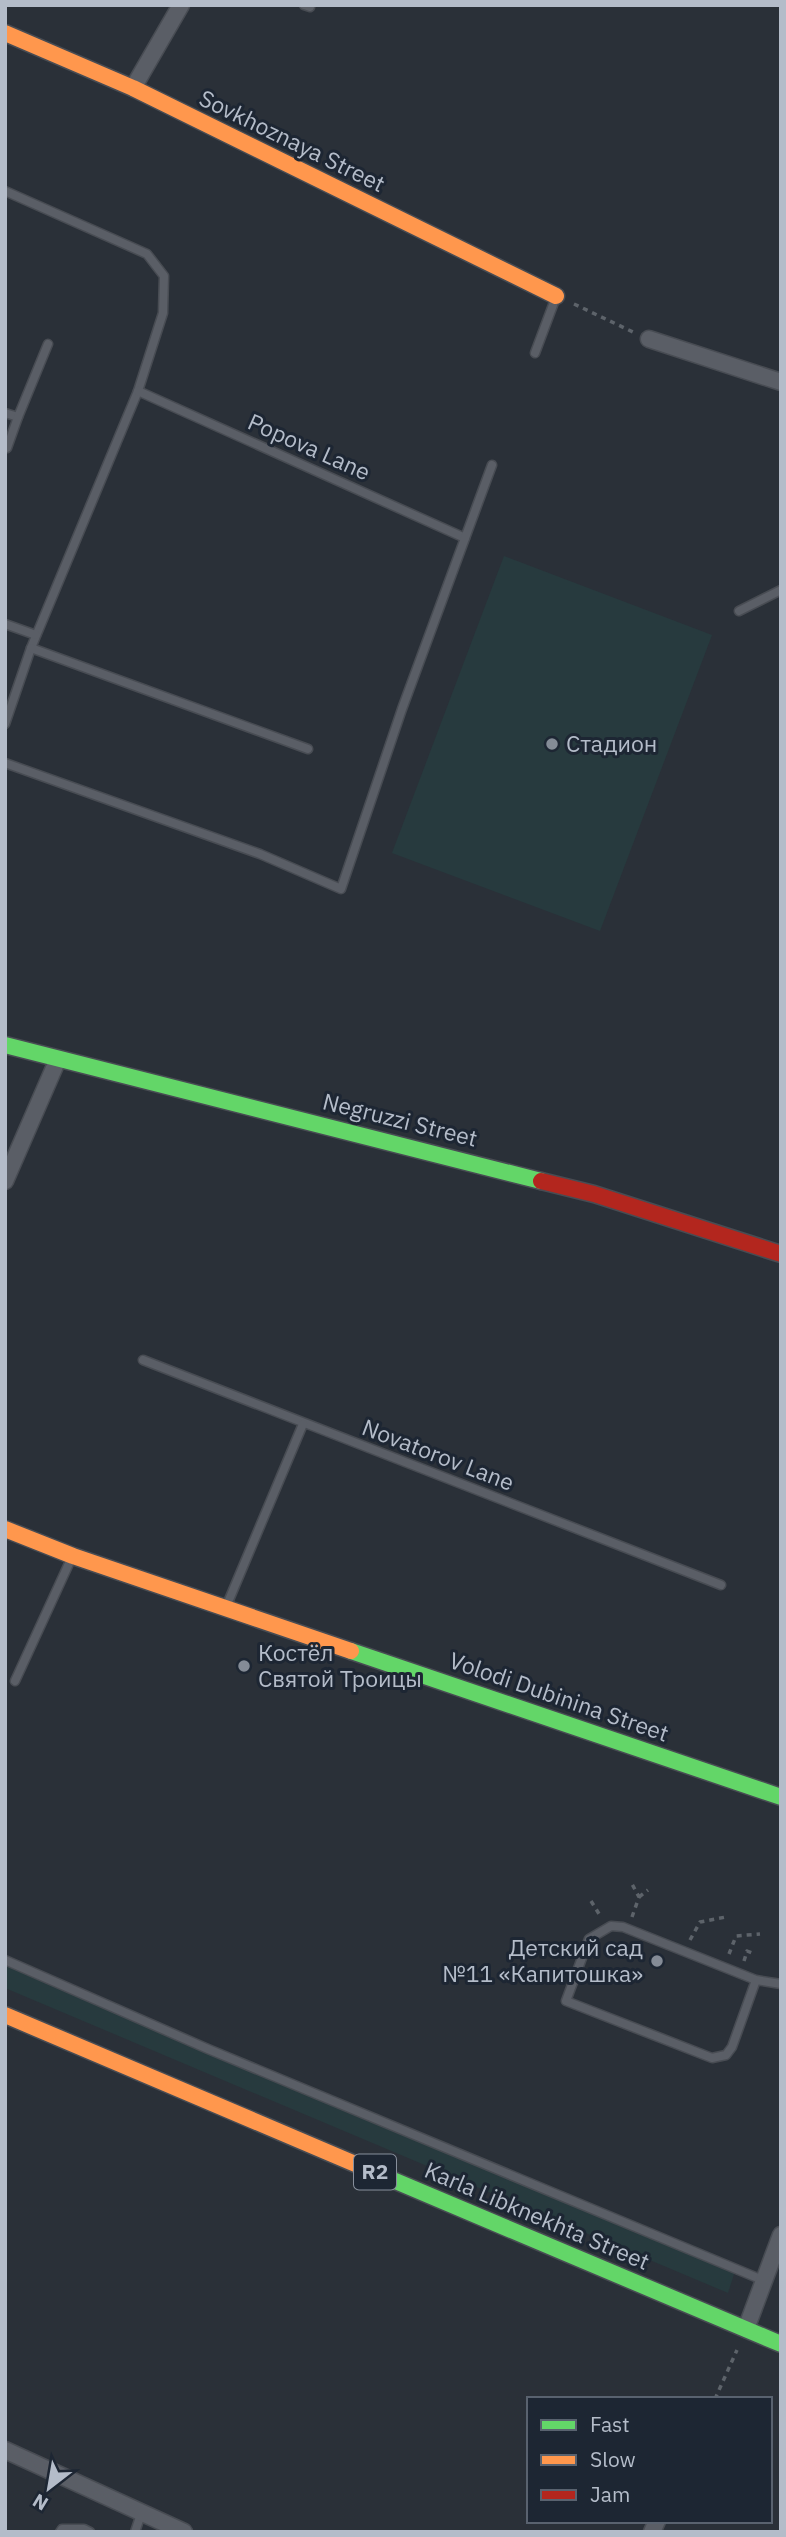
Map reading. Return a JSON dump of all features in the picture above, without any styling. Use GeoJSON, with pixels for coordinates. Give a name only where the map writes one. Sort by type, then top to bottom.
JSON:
{"type":"FeatureCollection","features":[{"type":"Feature","properties":{"kind":"street"},"geometry":{"type":"LineString","coordinates":[[133,88],[181,5]]}},
{"type":"Feature","properties":{"kind":"street","name":"Sovkhoznaya Street"},"geometry":{"type":"LineString","coordinates":[[5,33],[133,88],[556,296]]}},
{"type":"Feature","properties":{"kind":"street"},"geometry":{"type":"LineString","coordinates":[[649,339],[781,382]]}},
{"type":"Feature","properties":{"kind":"street","name":"Negruzzi Street"},"geometry":{"type":"LineString","coordinates":[[5,1045],[582,1191],[781,1254]]}},
{"type":"Feature","properties":{"kind":"street"},"geometry":{"type":"LineString","coordinates":[[5,1181],[58,1059]]}},
{"type":"Feature","properties":{"kind":"street","name":"Volodi Dubinina Street"},"geometry":{"type":"LineString","coordinates":[[5,1529],[72,1556],[781,1797]]}},
{"type":"Feature","properties":{"kind":"street","name":"Karla Libknekhta Street"},"geometry":{"type":"LineString","coordinates":[[5,2015],[781,2344]]}},
{"type":"Feature","properties":{"kind":"street"},"geometry":{"type":"LineString","coordinates":[[746,2329],[781,2235]]}},
{"type":"Feature","properties":{"kind":"street"},"geometry":{"type":"LineString","coordinates":[[5,2450],[184,2532]]}},
{"type":"Feature","properties":{"kind":"lane"},"geometry":{"type":"LineString","coordinates":[[5,191],[147,254],[164,276],[163,313],[138,391],[36,635],[5,724]]}},
{"type":"Feature","properties":{"kind":"lane"},"geometry":{"type":"LineString","coordinates":[[535,353],[556,296]]}},
{"type":"Feature","properties":{"kind":"lane"},"geometry":{"type":"LineString","coordinates":[[7,448],[48,344]]}},
{"type":"Feature","properties":{"kind":"lane","name":"Popova Lane"},"geometry":{"type":"LineString","coordinates":[[138,391],[465,538]]}},
{"type":"Feature","properties":{"kind":"lane"},"geometry":{"type":"LineString","coordinates":[[5,413],[18,416]]}},
{"type":"Feature","properties":{"kind":"lane"},"geometry":{"type":"LineString","coordinates":[[5,763],[260,854],[341,889],[402,709],[492,465]]}},
{"type":"Feature","properties":{"kind":"lane"},"geometry":{"type":"LineString","coordinates":[[739,611],[781,590]]}},
{"type":"Feature","properties":{"kind":"lane"},"geometry":{"type":"LineString","coordinates":[[5,624],[36,635]]}},
{"type":"Feature","properties":{"kind":"lane"},"geometry":{"type":"LineString","coordinates":[[31,648],[308,749]]}},
{"type":"Feature","properties":{"kind":"lane","name":"Novatorov Lane"},"geometry":{"type":"LineString","coordinates":[[143,1360],[721,1585]]}},
{"type":"Feature","properties":{"kind":"lane"},"geometry":{"type":"LineString","coordinates":[[226,1607],[303,1424]]}},
{"type":"Feature","properties":{"kind":"lane"},"geometry":{"type":"LineString","coordinates":[[15,1681],[72,1556]]}},
{"type":"Feature","properties":{"kind":"lane"},"geometry":{"type":"LineString","coordinates":[[756,1980],[732,2048],[726,2055],[712,2058],[566,2000],[589,1939],[611,1926],[623,1927],[756,1980],[781,1984]]}},
{"type":"Feature","properties":{"kind":"lane"},"geometry":{"type":"LineString","coordinates":[[5,1960],[208,2049],[765,2281]]}},
{"type":"Feature","properties":{"kind":"lane"},"geometry":{"type":"LineString","coordinates":[[135,2532],[142,2511]]}},
{"type":"Feature","properties":{"kind":"lane"},"geometry":{"type":"LineString","coordinates":[[60,2532],[62,2529],[90,2532]]}},
{"type":"Feature","properties":{"kind":"path"},"geometry":{"type":"LineString","coordinates":[[556,296],[649,339]]}},
{"type":"Feature","properties":{"kind":"path"},"geometry":{"type":"LineString","coordinates":[[632,1884],[639,1897]]}},
{"type":"Feature","properties":{"kind":"path"},"geometry":{"type":"LineString","coordinates":[[639,1921],[632,1919],[639,1897],[648,1890]]}},
{"type":"Feature","properties":{"kind":"path"},"geometry":{"type":"LineString","coordinates":[[684,1952],[699,1922],[726,1917]]}},
{"type":"Feature","properties":{"kind":"path"},"geometry":{"type":"LineString","coordinates":[[724,1967],[731,1943],[736,1936],[760,1934]]}},
{"type":"Feature","properties":{"kind":"path"},"geometry":{"type":"LineString","coordinates":[[716,2397],[746,2329]]}},
{"type":"Feature","properties":{"kind":"green space","name":"Стадион"},"geometry":{"type":"Polygon","coordinates":[[[504,556],[712,635],[600,931],[392,853],[504,556]]]}},
{"type":"Feature","properties":{"kind":"green space"},"geometry":{"type":"Polygon","coordinates":[[[5,1960],[736,2268],[728,2293],[5,1988],[5,1960]]]}},
{"type":"Feature","properties":{"kind":"traffic: fast"},"geometry":{"type":"LineString","coordinates":[[5,1045],[541,1181]]}},
{"type":"Feature","properties":{"kind":"traffic: fast"},"geometry":{"type":"LineString","coordinates":[[351,1651],[781,1797]]}},
{"type":"Feature","properties":{"kind":"traffic: fast"},"geometry":{"type":"LineString","coordinates":[[367,2169],[781,2344]]}},
{"type":"Feature","properties":{"kind":"traffic: slow"},"geometry":{"type":"LineString","coordinates":[[5,33],[133,88],[556,296]]}},
{"type":"Feature","properties":{"kind":"traffic: slow"},"geometry":{"type":"LineString","coordinates":[[5,1529],[73,1556],[351,1651]]}},
{"type":"Feature","properties":{"kind":"traffic: slow"},"geometry":{"type":"LineString","coordinates":[[5,2015],[367,2169]]}},
{"type":"Feature","properties":{"kind":"traffic: jam"},"geometry":{"type":"LineString","coordinates":[[541,1181],[594,1194],[781,1254]]}},
{"type":"Feature","properties":{"kind":"place","name":"Стадион"},"geometry":{"type":"Point","coordinates":[552,744]}},
{"type":"Feature","properties":{"kind":"place","name":"Костёл Святой Троицы"},"geometry":{"type":"Point","coordinates":[244,1666]}},
{"type":"Feature","properties":{"kind":"place","name":"Детский сад №11 «Капитошка»"},"geometry":{"type":"Point","coordinates":[657,1961]}}]}
